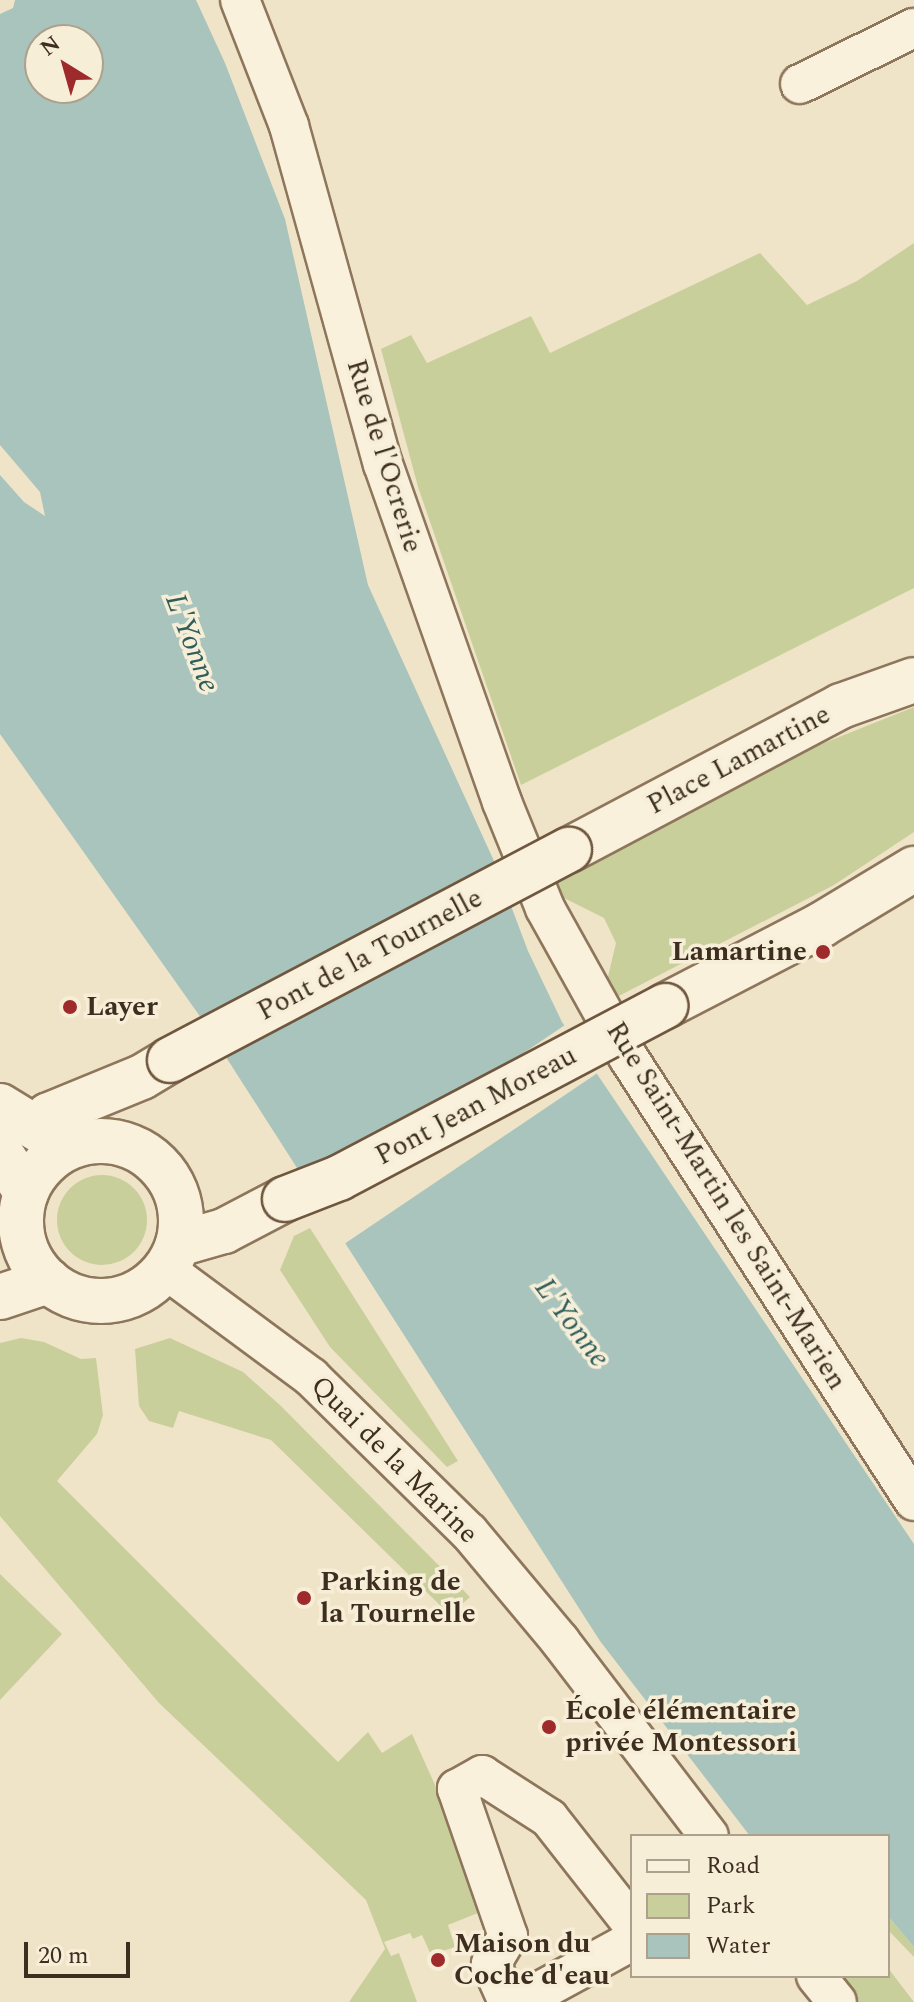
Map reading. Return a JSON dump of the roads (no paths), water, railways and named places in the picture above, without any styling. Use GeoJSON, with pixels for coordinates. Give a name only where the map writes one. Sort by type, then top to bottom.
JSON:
{"type":"FeatureCollection","features":[{"type":"Feature","properties":{"kind":"main road","name":"Place Lamartine"},"geometry":{"type":"LineString","coordinates":[[569,850],[841,706],[914,680]]}},
{"type":"Feature","properties":{"kind":"main road","name":"Pont de la Tournelle"},"geometry":{"type":"LineString","coordinates":[[34,1127],[49,1115],[156,1068],[569,850]]}},
{"type":"Feature","properties":{"kind":"main road","name":"Pont Jean Moreau"},"geometry":{"type":"LineString","coordinates":[[172,1256],[285,1199],[339,1178],[821,925],[914,869]]}},
{"type":"Feature","properties":{"kind":"main road"},"geometry":{"type":"LineString","coordinates":[[113,1141],[125,1100],[156,1068]]}},
{"type":"Feature","properties":{"kind":"main road"},"geometry":{"type":"LineString","coordinates":[[34,1127],[90,1141],[113,1141],[145,1154],[169,1177],[178,1198],[181,1221],[172,1256],[139,1292],[105,1301],[75,1297],[48,1281],[32,1263],[11,1247],[20,1224],[26,1192],[35,1173],[34,1127]]}},
{"type":"Feature","properties":{"kind":"main road"},"geometry":{"type":"LineString","coordinates":[[0,1152],[26,1192]]}},
{"type":"Feature","properties":{"kind":"main road"},"geometry":{"type":"LineString","coordinates":[[0,1297],[48,1281]]}},
{"type":"Feature","properties":{"kind":"street","name":"Rue de l'Ocrerie"},"geometry":{"type":"LineString","coordinates":[[240,0],[289,126],[383,464],[510,825],[545,908]]}},
{"type":"Feature","properties":{"kind":"street"},"geometry":{"type":"LineString","coordinates":[[800,84],[914,28]]}},
{"type":"Feature","properties":{"kind":"street","name":"Rue Saint-Martin les Saint-Marien"},"geometry":{"type":"LineString","coordinates":[[545,908],[628,1057],[914,1501]]}},
{"type":"Feature","properties":{"kind":"street","name":"Quai de la Marine"},"geometry":{"type":"LineString","coordinates":[[172,1256],[311,1377],[469,1532],[560,1641],[707,1834]]}},
{"type":"Feature","properties":{"kind":"street"},"geometry":{"type":"LineString","coordinates":[[508,2002],[491,1964],[508,1936],[457,1789],[482,1775],[549,1818],[630,1921]]}},
{"type":"Feature","properties":{"kind":"street"},"geometry":{"type":"LineString","coordinates":[[520,2002],[630,1942]]}},
{"type":"Feature","properties":{"kind":"street"},"geometry":{"type":"LineString","coordinates":[[818,1978],[837,2002]]}},
{"type":"Feature","properties":{"kind":"water","name":"L'Yonne"},"geometry":{"type":"Polygon","coordinates":[[[15,0],[196,0],[225,63],[285,219],[368,585],[494,861],[528,951],[562,1022],[914,1544],[914,1947],[890,1918],[890,1834],[748,1834],[600,1641],[199,1015],[0,734],[0,475],[24,502],[45,516],[40,492],[0,445],[0,14],[13,8],[15,0]]]}},
{"type":"Feature","properties":{"kind":"place","name":"Lamartine"},"geometry":{"type":"Point","coordinates":[823,952]}},
{"type":"Feature","properties":{"kind":"place","name":"Layer"},"geometry":{"type":"Point","coordinates":[70,1007]}},
{"type":"Feature","properties":{"kind":"place","name":"Parking de la Tournelle"},"geometry":{"type":"Point","coordinates":[304,1598]}},
{"type":"Feature","properties":{"kind":"place","name":"École élémentaire privée Montessori"},"geometry":{"type":"Point","coordinates":[549,1727]}},
{"type":"Feature","properties":{"kind":"place","name":"Maison du Coche d'eau"},"geometry":{"type":"Point","coordinates":[438,1960]}}]}
